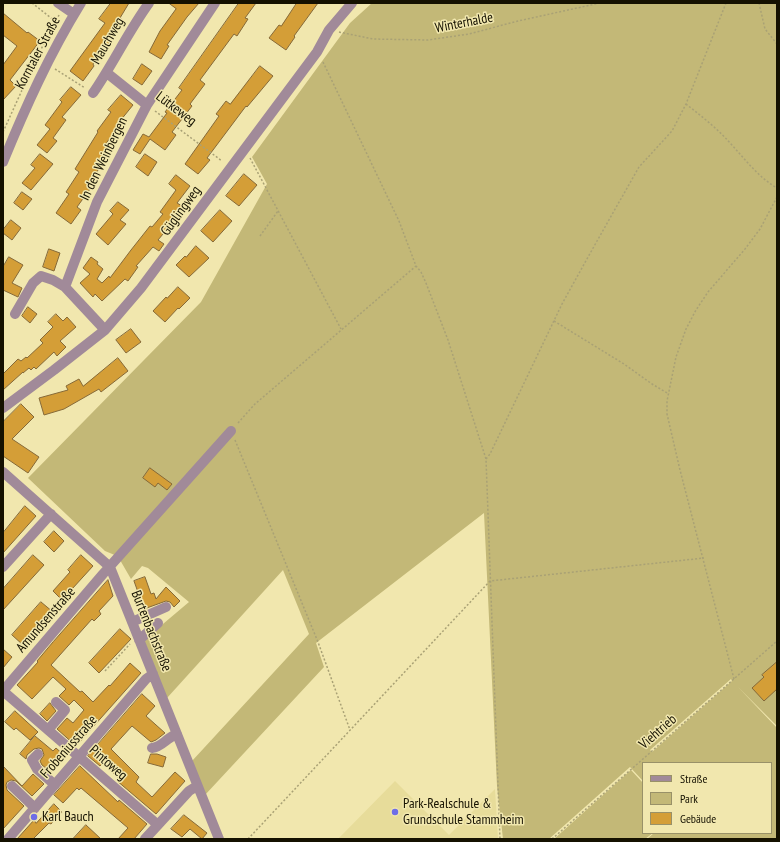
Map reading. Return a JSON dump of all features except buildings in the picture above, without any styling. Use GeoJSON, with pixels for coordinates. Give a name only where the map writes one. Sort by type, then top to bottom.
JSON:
{"type":"FeatureCollection","features":[{"type":"Feature","properties":{"kind":"street","name":"Korntaler Straße"},"geometry":{"type":"LineString","coordinates":[[3,162],[46,63],[81,3]]}},
{"type":"Feature","properties":{"kind":"street","name":"Mauchweg"},"geometry":{"type":"LineString","coordinates":[[93,93],[107,73],[137,20],[149,3]]}},
{"type":"Feature","properties":{"kind":"street","name":"In den Weinbergen"},"geometry":{"type":"LineString","coordinates":[[65,286],[97,202],[147,105],[214,3]]}},
{"type":"Feature","properties":{"kind":"street","name":"Güglingweg"},"geometry":{"type":"LineString","coordinates":[[3,408],[105,330],[141,288],[317,52],[330,30],[352,3]]}},
{"type":"Feature","properties":{"kind":"street"},"geometry":{"type":"LineString","coordinates":[[61,5],[74,14]]}},
{"type":"Feature","properties":{"kind":"street","name":"Lütkeweg"},"geometry":{"type":"LineString","coordinates":[[107,73],[147,105]]}},
{"type":"Feature","properties":{"kind":"street"},"geometry":{"type":"LineString","coordinates":[[15,314],[33,283],[41,276],[65,286],[105,330]]}},
{"type":"Feature","properties":{"kind":"street","name":"Amundsenstraße"},"geometry":{"type":"LineString","coordinates":[[3,691],[110,567],[231,431]]}},
{"type":"Feature","properties":{"kind":"street","name":"Burtenbachstraße"},"geometry":{"type":"LineString","coordinates":[[3,472],[110,567],[218,839]]}},
{"type":"Feature","properties":{"kind":"street"},"geometry":{"type":"LineString","coordinates":[[3,567],[51,514]]}},
{"type":"Feature","properties":{"kind":"street"},"geometry":{"type":"LineString","coordinates":[[132,622],[166,607]]}},
{"type":"Feature","properties":{"kind":"street"},"geometry":{"type":"LineString","coordinates":[[139,640],[158,623]]}},
{"type":"Feature","properties":{"kind":"street","name":"Frobeniusstraße"},"geometry":{"type":"LineString","coordinates":[[8,839],[146,680],[153,674]]}},
{"type":"Feature","properties":{"kind":"street","name":"Pintoweg"},"geometry":{"type":"LineString","coordinates":[[3,691],[158,825]]}},
{"type":"Feature","properties":{"kind":"street"},"geometry":{"type":"LineString","coordinates":[[48,730],[64,710],[56,702]]}},
{"type":"Feature","properties":{"kind":"street"},"geometry":{"type":"LineString","coordinates":[[152,748],[158,748],[168,737],[177,734]]}},
{"type":"Feature","properties":{"kind":"street"},"geometry":{"type":"LineString","coordinates":[[38,754],[32,760],[37,769],[55,785]]}},
{"type":"Feature","properties":{"kind":"street"},"geometry":{"type":"LineString","coordinates":[[12,786],[35,808]]}},
{"type":"Feature","properties":{"kind":"street"},"geometry":{"type":"LineString","coordinates":[[147,838],[189,791],[197,786]]}},
{"type":"Feature","properties":{"kind":"path"},"geometry":{"type":"LineString","coordinates":[[32,3],[55,21]]}},
{"type":"Feature","properties":{"kind":"path","name":"Winterhalde"},"geometry":{"type":"LineString","coordinates":[[330,30],[373,39],[428,40],[469,34],[518,21],[600,3]]}},
{"type":"Feature","properties":{"kind":"path"},"geometry":{"type":"LineString","coordinates":[[759,3],[765,30],[777,44]]}},
{"type":"Feature","properties":{"kind":"path"},"geometry":{"type":"LineString","coordinates":[[486,459],[490,454],[554,321],[639,167],[672,131],[686,104],[725,4]]}},
{"type":"Feature","properties":{"kind":"path"},"geometry":{"type":"LineString","coordinates":[[3,132],[61,5]]}},
{"type":"Feature","properties":{"kind":"path"},"geometry":{"type":"LineString","coordinates":[[317,52],[338,92],[399,221],[416,266],[421,272],[426,283],[448,340],[486,459],[500,839]]}},
{"type":"Feature","properties":{"kind":"path"},"geometry":{"type":"LineString","coordinates":[[46,63],[93,93]]}},
{"type":"Feature","properties":{"kind":"path"},"geometry":{"type":"LineString","coordinates":[[686,104],[715,127],[731,143],[750,166],[770,184],[777,188]]}},
{"type":"Feature","properties":{"kind":"path","name":"Lütkeweg"},"geometry":{"type":"LineString","coordinates":[[147,105],[230,167]]}},
{"type":"Feature","properties":{"kind":"path"},"geometry":{"type":"LineString","coordinates":[[245,149],[341,329]]}},
{"type":"Feature","properties":{"kind":"path"},"geometry":{"type":"LineString","coordinates":[[734,679],[667,414],[668,394],[676,357],[686,329],[696,310],[708,292],[760,229],[777,197]]}},
{"type":"Feature","properties":{"kind":"path"},"geometry":{"type":"LineString","coordinates":[[260,236],[278,210]]}},
{"type":"Feature","properties":{"kind":"path"},"geometry":{"type":"LineString","coordinates":[[350,730],[318,642],[231,431],[255,404],[416,266]]}},
{"type":"Feature","properties":{"kind":"path"},"geometry":{"type":"LineString","coordinates":[[554,321],[624,364],[668,394]]}},
{"type":"Feature","properties":{"kind":"path"},"geometry":{"type":"LineString","coordinates":[[248,839],[490,581],[704,558]]}},
{"type":"Feature","properties":{"kind":"path"},"geometry":{"type":"LineString","coordinates":[[105,671],[132,642],[139,640]]}},
{"type":"Feature","properties":{"kind":"path","name":"Viehtrieb"},"geometry":{"type":"LineString","coordinates":[[552,839],[777,640]]}},
{"type":"Feature","properties":{"kind":"shaded area","name":"Park-Realschule & Grundschule Stammheim"},"geometry":{"type":"Polygon","coordinates":[[[395,781],[449,835],[495,789],[498,839],[338,839],[395,781]]]}},
{"type":"Feature","properties":{"kind":"green space"},"geometry":{"type":"Polygon","coordinates":[[[372,3],[777,3],[777,726],[738,687],[777,728],[777,839],[647,839],[653,834],[772,834],[772,762],[642,762],[642,780],[630,767],[549,839],[503,839],[497,786],[484,513],[316,643],[324,667],[205,795],[192,761],[309,634],[283,570],[167,698],[144,640],[189,602],[148,568],[142,566],[131,579],[120,560],[122,558],[105,551],[28,478],[201,302],[267,184],[252,157],[350,23],[372,3]],[[731,679],[650,750],[652,752],[732,681],[731,679]]]}},
{"type":"Feature","properties":{"kind":"green space"},"geometry":{"type":"Polygon","coordinates":[[[631,770],[642,782],[642,834],[652,834],[645,839],[554,839],[631,770]]]}},
{"type":"Feature","properties":{"kind":"place","name":"Park-Realschule & Grundschule Stammheim"},"geometry":{"type":"Point","coordinates":[395,812]}},
{"type":"Feature","properties":{"kind":"place","name":"Karl Bauch"},"geometry":{"type":"Point","coordinates":[34,817]}}]}
